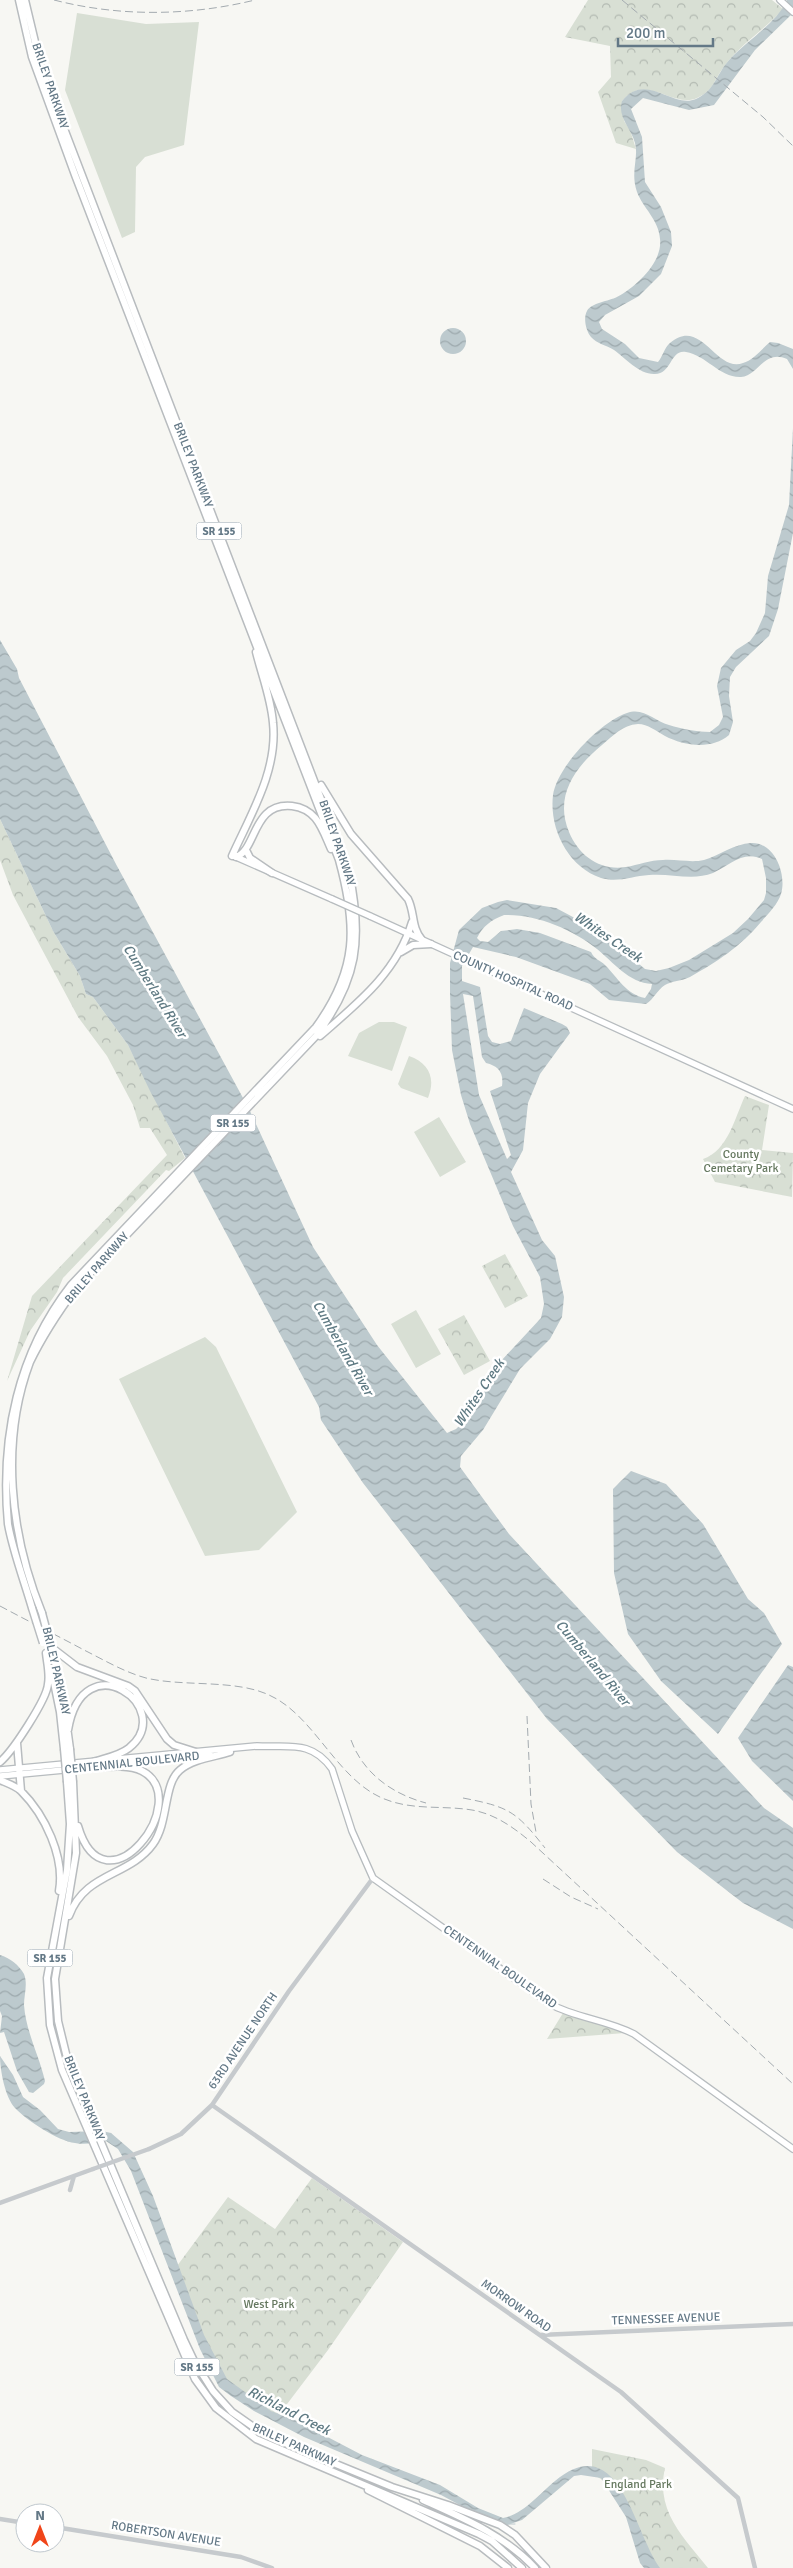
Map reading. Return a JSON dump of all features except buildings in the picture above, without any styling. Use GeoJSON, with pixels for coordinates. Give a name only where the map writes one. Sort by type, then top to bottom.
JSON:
{"type":"FeatureCollection","features":[{"type":"Feature","properties":{"kind":"highway","name":"BRILEY PARKWAY"},"geometry":{"type":"LineString","coordinates":[[19,0],[32,57],[75,174],[339,860],[347,887],[352,917],[350,944],[340,986],[330,1008],[285,1065],[67,1290],[47,1318],[21,1370],[8,1418],[3,1474],[8,1526],[56,1689],[67,1749],[76,1819],[73,1882],[55,1979],[58,2021],[69,2066],[94,2126],[191,2354],[213,2391],[232,2412],[266,2434],[392,2487],[489,2520],[515,2535],[546,2568]]}},
{"type":"Feature","properties":{"kind":"highway","name":"BRILEY PARKWAY"},"geometry":{"type":"LineString","coordinates":[[25,2],[42,71],[349,872],[358,929],[355,954],[342,997],[328,1020],[302,1052],[285,1065]]}},
{"type":"Feature","properties":{"kind":"highway"},"geometry":{"type":"LineString","coordinates":[[234,856],[264,785],[273,745],[271,711],[249,624]]}},
{"type":"Feature","properties":{"kind":"highway"},"geometry":{"type":"LineString","coordinates":[[305,754],[327,797],[350,834],[408,899],[415,931],[422,940]]}},
{"type":"Feature","properties":{"kind":"highway"},"geometry":{"type":"LineString","coordinates":[[234,856],[246,850],[257,825],[269,813],[284,806],[304,809],[318,820],[347,887]]}},
{"type":"Feature","properties":{"kind":"highway"},"geometry":{"type":"LineString","coordinates":[[246,850],[250,858],[272,872]]}},
{"type":"Feature","properties":{"kind":"highway"},"geometry":{"type":"LineString","coordinates":[[302,1052],[376,985],[400,953],[413,919]]}},
{"type":"Feature","properties":{"kind":"highway"},"geometry":{"type":"LineString","coordinates":[[400,953],[413,945],[431,944]]}},
{"type":"Feature","properties":{"kind":"highway","name":"BRILEY PARKWAY"},"geometry":{"type":"LineString","coordinates":[[67,1749],[68,1730],[62,1690],[42,1613],[27,1573],[10,1500],[9,1447],[18,1394],[30,1362],[54,1319],[76,1288],[177,1177]]}},
{"type":"Feature","properties":{"kind":"highway"},"geometry":{"type":"LineString","coordinates":[[51,1647],[77,1667],[128,1686],[135,1691],[167,1739],[174,1744],[196,1752]]}},
{"type":"Feature","properties":{"kind":"highway"},"geometry":{"type":"LineString","coordinates":[[21,1791],[16,1746],[47,1691],[46,1653]]}},
{"type":"Feature","properties":{"kind":"highway"},"geometry":{"type":"LineString","coordinates":[[68,1730],[76,1703],[94,1688],[117,1687],[131,1695],[136,1701],[140,1709],[142,1725],[135,1742],[120,1754],[93,1762]]}},
{"type":"Feature","properties":{"kind":"highway"},"geometry":{"type":"LineString","coordinates":[[0,1762],[19,1739]]}},
{"type":"Feature","properties":{"kind":"highway"},"geometry":{"type":"LineString","coordinates":[[61,1940],[69,1914],[83,1891],[91,1884],[135,1861],[154,1843],[165,1818],[170,1786],[179,1770],[196,1761],[230,1752]]}},
{"type":"Feature","properties":{"kind":"highway"},"geometry":{"type":"LineString","coordinates":[[76,1819],[82,1838],[94,1856],[112,1860],[126,1855],[144,1842],[154,1825],[158,1809],[156,1787],[147,1774],[140,1770],[81,1768]]}},
{"type":"Feature","properties":{"kind":"highway"},"geometry":{"type":"LineString","coordinates":[[0,1780],[21,1791],[44,1822],[55,1845],[58,1859],[60,1886],[45,1978],[47,2001]]}},
{"type":"Feature","properties":{"kind":"highway","name":"BRILEY PARKWAY"},"geometry":{"type":"LineString","coordinates":[[70,1782],[67,1870],[51,1951],[47,2001],[55,2046],[97,2155],[184,2359],[205,2395],[229,2421],[256,2439],[479,2534],[498,2546],[522,2568]]}},
{"type":"Feature","properties":{"kind":"highway"},"geometry":{"type":"LineString","coordinates":[[324,2469],[461,2535],[496,2557],[508,2568]]}},
{"type":"Feature","properties":{"kind":"highway"},"geometry":{"type":"LineString","coordinates":[[392,2487],[484,2528],[504,2541],[535,2568]]}},
{"type":"Feature","properties":{"kind":"main road"},"geometry":{"type":"LineString","coordinates":[[780,0],[793,12]]}},
{"type":"Feature","properties":{"kind":"main road","name":"COUNTY HOSPITAL ROAD"},"geometry":{"type":"LineString","coordinates":[[234,856],[793,1109]]}},
{"type":"Feature","properties":{"kind":"main road","name":"CENTENNIAL BOULEVARD"},"geometry":{"type":"LineString","coordinates":[[0,1776],[19,1771],[93,1762],[264,1746],[294,1745],[314,1753],[327,1762],[334,1773],[352,1831],[373,1878],[550,2004],[634,2034],[793,2149]]}},
{"type":"Feature","properties":{"kind":"main road","name":"CENTENNIAL BOULEVARD"},"geometry":{"type":"LineString","coordinates":[[0,1770],[81,1768],[230,1752],[264,1746]]}},
{"type":"Feature","properties":{"kind":"street","name":"63RD AVENUE NORTH"},"geometry":{"type":"LineString","coordinates":[[0,2204],[150,2148],[181,2134],[212,2105],[290,1991],[373,1878]]}},
{"type":"Feature","properties":{"kind":"street","name":"MORROW ROAD"},"geometry":{"type":"LineString","coordinates":[[212,2105],[621,2392],[732,2492],[741,2505],[755,2568]]}},
{"type":"Feature","properties":{"kind":"street"},"geometry":{"type":"LineString","coordinates":[[70,2190],[74,2176]]}},
{"type":"Feature","properties":{"kind":"street","name":"TENNESSEE AVENUE"},"geometry":{"type":"LineString","coordinates":[[539,2335],[793,2324]]}},
{"type":"Feature","properties":{"kind":"street"},"geometry":{"type":"LineString","coordinates":[[0,2519],[15,2521]]}},
{"type":"Feature","properties":{"kind":"street","name":"ROBERTSON AVENUE"},"geometry":{"type":"LineString","coordinates":[[65,2530],[240,2557],[272,2568]]}},
{"type":"Feature","properties":{"kind":"green space"},"geometry":{"type":"Polygon","coordinates":[[[588,0],[772,0],[783,9],[733,55],[711,88],[697,98],[679,99],[650,90],[640,90],[631,93],[622,101],[624,121],[630,130],[636,149],[616,143],[598,92],[611,77],[610,46],[565,37],[588,0]]]}},
{"type":"Feature","properties":{"kind":"green space"},"geometry":{"type":"Polygon","coordinates":[[[77,13],[146,24],[199,22],[184,145],[145,157],[136,167],[135,232],[122,238],[65,90],[77,13]]]}},
{"type":"Feature","properties":{"kind":"green space"},"geometry":{"type":"Polygon","coordinates":[[[0,819],[53,931],[80,976],[86,994],[93,997],[128,1045],[185,1158],[169,1171],[166,1170],[63,1278],[57,1292],[30,1331],[7,1381],[32,1296],[167,1155],[150,1128],[140,1128],[133,1105],[107,1056],[78,1017],[13,895],[0,860],[0,819]]]}},
{"type":"Feature","properties":{"kind":"green space"},"geometry":{"type":"Polygon","coordinates":[[[379,1022],[394,1022],[407,1027],[392,1071],[348,1056],[359,1033],[379,1022]]]}},
{"type":"Feature","properties":{"kind":"green space"},"geometry":{"type":"Polygon","coordinates":[[[409,1056],[422,1063],[429,1072],[431,1084],[428,1098],[401,1088],[398,1084],[409,1056]]]}},
{"type":"Feature","properties":{"kind":"green space","name":"County Cemetary Park"},"geometry":{"type":"Polygon","coordinates":[[[745,1096],[769,1105],[762,1150],[793,1153],[792,1197],[715,1182],[703,1159],[712,1155],[725,1141],[745,1096]]]}},
{"type":"Feature","properties":{"kind":"green space"},"geometry":{"type":"Polygon","coordinates":[[[439,1117],[466,1162],[440,1177],[414,1132],[439,1117]]]}},
{"type":"Feature","properties":{"kind":"green space"},"geometry":{"type":"Polygon","coordinates":[[[505,1254],[528,1296],[505,1308],[482,1266],[505,1254]]]}},
{"type":"Feature","properties":{"kind":"green space"},"geometry":{"type":"Polygon","coordinates":[[[416,1310],[441,1354],[416,1368],[391,1324],[416,1310]]]}},
{"type":"Feature","properties":{"kind":"green space"},"geometry":{"type":"Polygon","coordinates":[[[464,1315],[490,1361],[464,1375],[438,1329],[464,1315]]]}},
{"type":"Feature","properties":{"kind":"green space"},"geometry":{"type":"Polygon","coordinates":[[[205,1337],[216,1347],[297,1512],[259,1550],[205,1556],[119,1379],[205,1337]]]}},
{"type":"Feature","properties":{"kind":"green space"},"geometry":{"type":"Polygon","coordinates":[[[563,2013],[624,2032],[625,2033],[547,2039],[563,2013]]]}},
{"type":"Feature","properties":{"kind":"green space","name":"West Park"},"geometry":{"type":"Polygon","coordinates":[[[312,2178],[403,2242],[328,2350],[278,2416],[223,2378],[202,2341],[177,2266],[228,2197],[275,2229],[312,2178]]]}},
{"type":"Feature","properties":{"kind":"green space","name":"England Park"},"geometry":{"type":"Polygon","coordinates":[[[592,2449],[646,2460],[665,2468],[664,2498],[668,2511],[681,2535],[708,2568],[649,2568],[634,2528],[621,2502],[603,2481],[592,2474],[592,2449]]]}},
{"type":"Feature","properties":{"kind":"water"},"geometry":{"type":"Polygon","coordinates":[[[787,0],[793,0],[793,13],[755,50],[714,105],[689,110],[643,98],[631,109],[642,137],[645,182],[661,207],[671,232],[672,246],[661,274],[639,296],[605,315],[599,322],[602,329],[625,344],[639,358],[658,362],[670,343],[681,337],[691,336],[700,340],[733,364],[743,363],[750,359],[770,342],[778,343],[793,349],[793,369],[787,359],[773,357],[747,376],[733,376],[726,374],[700,357],[681,352],[677,354],[661,373],[649,374],[633,365],[614,350],[593,339],[585,321],[589,308],[617,297],[640,280],[653,265],[660,248],[657,226],[640,198],[635,185],[636,149],[621,112],[622,101],[631,93],[640,89],[659,92],[687,101],[702,96],[732,57],[775,17],[787,0]]]}},
{"type":"Feature","properties":{"kind":"water"},"geometry":{"type":"Polygon","coordinates":[[[453,328],[462,332],[466,341],[462,350],[453,354],[444,350],[440,341],[444,332],[453,328]]]}},
{"type":"Feature","properties":{"kind":"water","name":"Cumberland River"},"geometry":{"type":"Polygon","coordinates":[[[793,428],[793,533],[778,609],[769,636],[736,667],[730,677],[729,696],[733,722],[729,735],[714,743],[698,745],[681,742],[665,736],[645,725],[627,726],[583,763],[570,783],[564,806],[569,832],[578,848],[592,860],[608,867],[626,867],[658,860],[699,861],[739,845],[759,844],[767,848],[777,861],[782,878],[780,898],[753,931],[728,953],[690,977],[665,985],[646,1004],[609,1000],[590,984],[516,957],[473,947],[462,966],[462,981],[480,987],[488,1036],[492,1042],[500,1044],[511,1041],[524,1008],[562,1024],[567,1027],[570,1033],[540,1074],[528,1103],[523,1150],[511,1172],[542,1240],[555,1256],[564,1297],[562,1317],[550,1339],[520,1369],[483,1430],[461,1456],[460,1467],[509,1534],[764,1808],[793,1828],[793,1929],[743,1903],[677,1852],[547,1719],[363,1483],[321,1420],[319,1407],[150,1091],[128,1045],[93,997],[86,994],[80,976],[53,931],[0,819],[0,640],[17,669],[19,678],[117,866],[249,1109],[313,1247],[377,1345],[447,1433],[456,1429],[467,1418],[501,1361],[541,1318],[544,1304],[540,1277],[513,1226],[470,1124],[461,1095],[452,1050],[450,993],[450,963],[459,930],[482,908],[498,902],[507,900],[556,908],[601,932],[645,969],[656,971],[689,960],[733,933],[764,900],[766,878],[762,859],[749,856],[736,860],[713,873],[689,877],[657,875],[613,880],[589,873],[570,856],[563,845],[554,821],[553,795],[562,772],[581,747],[605,726],[627,713],[644,713],[669,725],[695,731],[710,732],[719,725],[723,717],[717,686],[721,668],[736,650],[750,641],[756,633],[765,613],[768,576],[789,505],[793,428]],[[504,915],[488,924],[477,938],[480,941],[488,942],[501,931],[517,929],[540,933],[591,952],[633,993],[645,998],[651,989],[652,984],[644,983],[629,976],[597,949],[565,929],[529,917],[504,915]],[[463,994],[479,1095],[507,1159],[511,1155],[490,1091],[502,1086],[501,1073],[494,1066],[486,1063],[482,1057],[473,996],[463,994]]]}},
{"type":"Feature","properties":{"kind":"water"},"geometry":{"type":"Polygon","coordinates":[[[631,1471],[666,1484],[703,1524],[748,1599],[764,1613],[782,1644],[718,1734],[661,1681],[628,1634],[614,1573],[613,1489],[631,1471]]]}},
{"type":"Feature","properties":{"kind":"water"},"geometry":{"type":"Polygon","coordinates":[[[788,1665],[793,1667],[793,1801],[752,1761],[738,1738],[788,1665]]]}},
{"type":"Feature","properties":{"kind":"water"},"geometry":{"type":"Polygon","coordinates":[[[0,1955],[17,1965],[25,1978],[25,2015],[45,2081],[33,2093],[29,2092],[17,2071],[4,2032],[0,2033],[2,2016],[0,2011],[0,1955]]]}},
{"type":"Feature","properties":{"kind":"water"},"geometry":{"type":"Polygon","coordinates":[[[0,2056],[13,2075],[23,2097],[40,2110],[58,2129],[69,2132],[102,2131],[111,2133],[133,2152],[153,2196],[204,2335],[227,2379],[271,2411],[297,2421],[362,2455],[440,2485],[478,2508],[503,2518],[511,2516],[524,2508],[555,2481],[577,2468],[595,2467],[610,2476],[622,2492],[660,2568],[644,2568],[640,2563],[626,2517],[601,2478],[581,2475],[574,2476],[522,2520],[507,2525],[304,2437],[254,2411],[219,2387],[200,2349],[131,2171],[118,2149],[106,2141],[79,2144],[68,2141],[51,2134],[27,2118],[15,2108],[8,2097],[2,2076],[0,2056]]]}},
{"type":"Feature","properties":{"kind":"waterway","name":"Richland Creek"},"geometry":{"type":"LineString","coordinates":[[507,2524],[515,2524]]}},
{"type":"Feature","properties":{"kind":"railway"},"geometry":{"type":"LineString","coordinates":[[54,0],[79,6],[129,12],[180,12],[255,0]]}},
{"type":"Feature","properties":{"kind":"railway"},"geometry":{"type":"LineString","coordinates":[[622,0],[763,117],[793,146]]}},
{"type":"Feature","properties":{"kind":"railway"},"geometry":{"type":"LineString","coordinates":[[0,1606],[107,1662],[146,1678],[161,1681],[241,1687],[269,1695],[285,1704],[299,1717],[351,1776],[366,1789],[382,1798],[404,1805],[472,1810],[503,1822],[531,1842],[793,2084]]}},
{"type":"Feature","properties":{"kind":"railway"},"geometry":{"type":"LineString","coordinates":[[527,1716],[531,1804],[536,1832]]}},
{"type":"Feature","properties":{"kind":"railway"},"geometry":{"type":"LineString","coordinates":[[351,1740],[363,1762],[380,1780],[390,1788],[426,1803]]}},
{"type":"Feature","properties":{"kind":"railway"},"geometry":{"type":"LineString","coordinates":[[463,1798],[491,1804],[510,1812],[526,1826],[545,1848]]}},
{"type":"Feature","properties":{"kind":"railway"},"geometry":{"type":"LineString","coordinates":[[543,1879],[571,1897],[598,1909]]}},
{"type":"Feature","properties":{"kind":"water label","name":"Whites Creek"},"geometry":{"type":"Point","coordinates":[608,937]}},
{"type":"Feature","properties":{"kind":"water label","name":"Whites Creek"},"geometry":{"type":"Point","coordinates":[479,1393]}}]}
